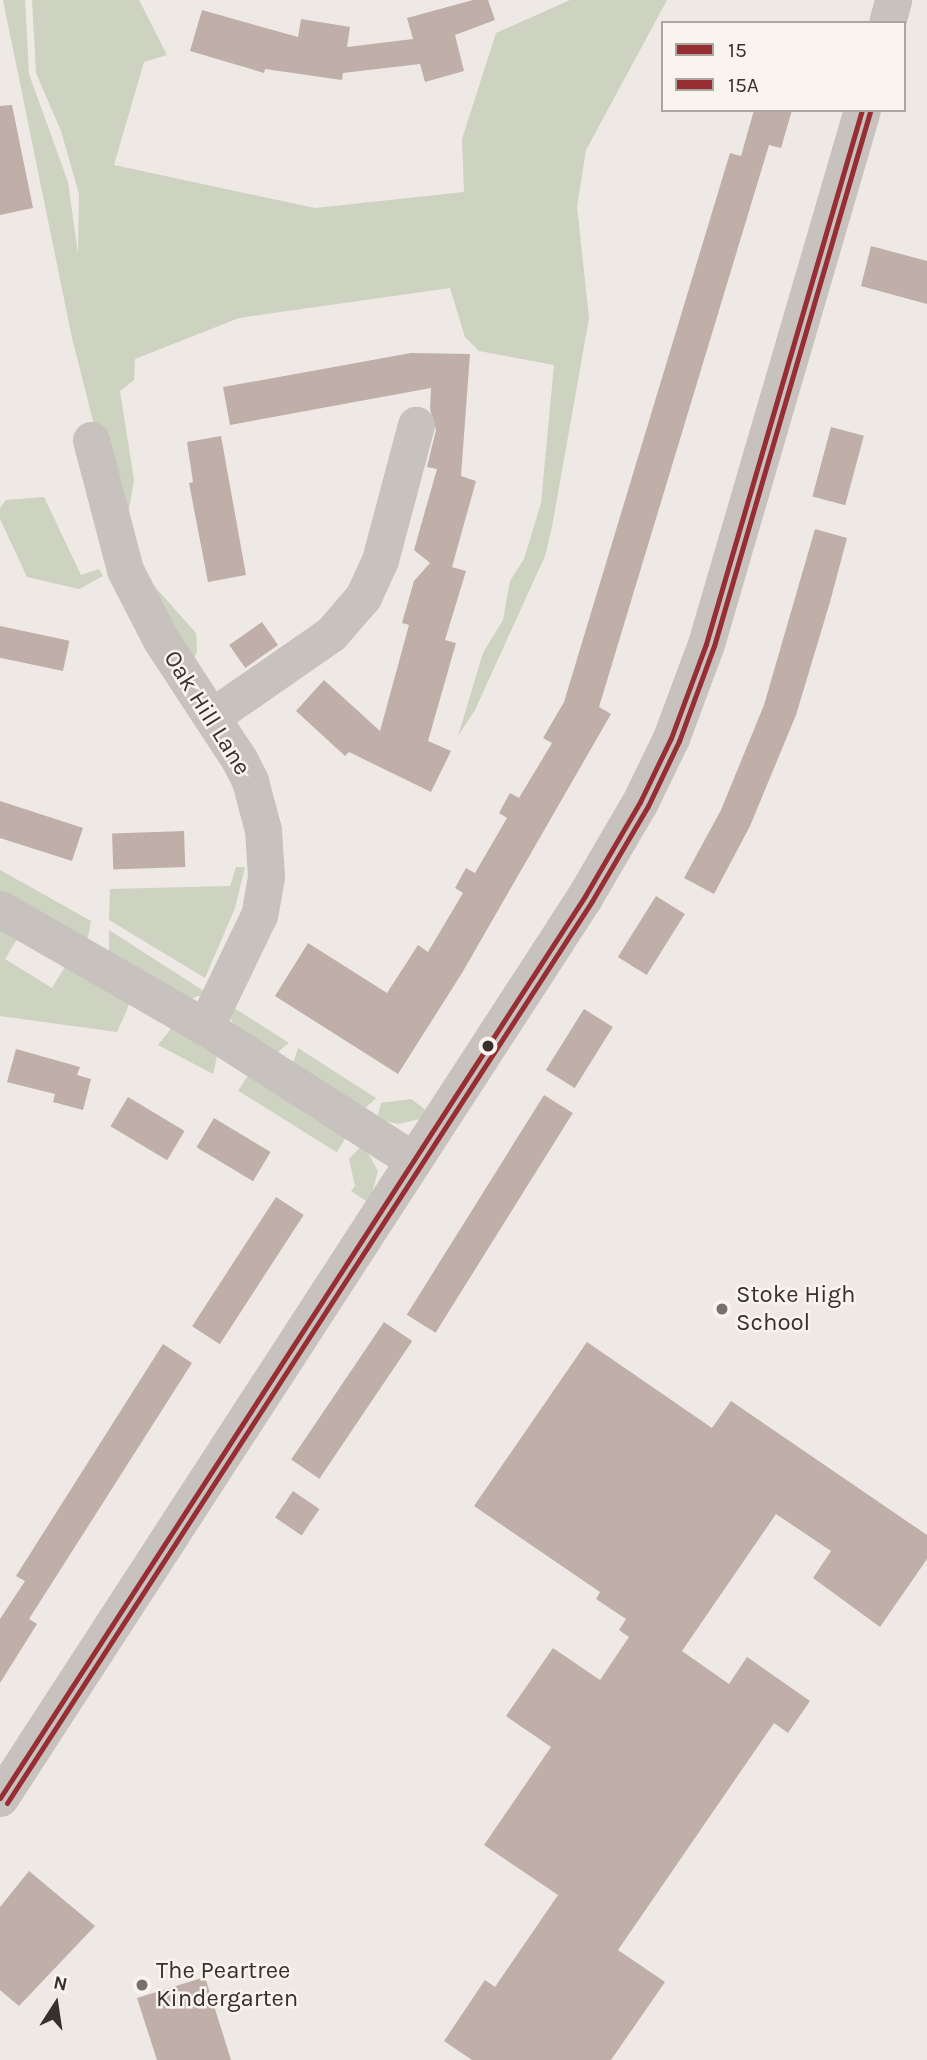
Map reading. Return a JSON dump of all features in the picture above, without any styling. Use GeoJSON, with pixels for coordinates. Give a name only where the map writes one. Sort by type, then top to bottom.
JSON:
{"type":"FeatureCollection","features":[{"type":"Feature","properties":{"kind":"street"},"geometry":{"type":"LineString","coordinates":[[888,21],[893,0]]}},
{"type":"Feature","properties":{"kind":"street"},"geometry":{"type":"LineString","coordinates":[[0,1798],[612,853],[671,738],[731,561],[861,112]]}},
{"type":"Feature","properties":{"kind":"street"},"geometry":{"type":"LineString","coordinates":[[214,715],[331,634],[363,597],[380,560],[416,425]]}},
{"type":"Feature","properties":{"kind":"street","name":"Oak Hill Lane"},"geometry":{"type":"LineString","coordinates":[[91,440],[115,536],[135,592],[161,640],[214,715],[250,781],[258,805],[266,877],[253,937],[205,1027]]}},
{"type":"Feature","properties":{"kind":"street"},"geometry":{"type":"LineString","coordinates":[[0,909],[205,1027],[413,1160]]}},
{"type":"Feature","properties":{"kind":"green space"},"geometry":{"type":"Polygon","coordinates":[[[3,0],[25,0],[29,74],[68,182],[78,254],[79,194],[61,131],[36,73],[32,0],[139,0],[167,55],[144,62],[114,165],[315,208],[464,192],[462,139],[496,33],[570,0],[667,0],[586,150],[577,206],[589,318],[552,527],[545,556],[475,710],[458,736],[483,653],[503,620],[510,581],[524,559],[541,503],[554,365],[479,351],[465,337],[450,288],[239,318],[135,359],[134,380],[120,391],[134,480],[128,514],[147,578],[196,633],[197,651],[190,670],[125,547],[72,338],[3,0]]]}},
{"type":"Feature","properties":{"kind":"green space"},"geometry":{"type":"Polygon","coordinates":[[[44,497],[81,575],[99,569],[103,576],[79,589],[27,577],[0,519],[0,508],[6,500],[44,497]]]}},
{"type":"Feature","properties":{"kind":"green space"},"geometry":{"type":"Polygon","coordinates":[[[236,867],[245,867],[235,908],[205,978],[109,920],[110,889],[230,886],[236,867]]]}},
{"type":"Feature","properties":{"kind":"green space"},"geometry":{"type":"Polygon","coordinates":[[[0,870],[91,921],[87,942],[0,895],[0,870]]]}},
{"type":"Feature","properties":{"kind":"green space"},"geometry":{"type":"Polygon","coordinates":[[[0,922],[19,936],[5,959],[52,988],[66,965],[132,998],[117,1032],[0,1016],[0,922]]]}},
{"type":"Feature","properties":{"kind":"green space"},"geometry":{"type":"Polygon","coordinates":[[[109,930],[207,993],[188,1000],[109,957],[109,930]]]}},
{"type":"Feature","properties":{"kind":"green space"},"geometry":{"type":"Polygon","coordinates":[[[228,1004],[289,1043],[274,1055],[239,1031],[230,1018],[228,1004]]]}},
{"type":"Feature","properties":{"kind":"green space"},"geometry":{"type":"Polygon","coordinates":[[[174,1025],[218,1052],[213,1074],[158,1045],[174,1025]]]}},
{"type":"Feature","properties":{"kind":"green space"},"geometry":{"type":"Polygon","coordinates":[[[298,1048],[376,1098],[361,1112],[292,1067],[298,1048]]]}},
{"type":"Feature","properties":{"kind":"green space"},"geometry":{"type":"Polygon","coordinates":[[[250,1072],[348,1133],[337,1152],[238,1091],[250,1072]]]}},
{"type":"Feature","properties":{"kind":"green space"},"geometry":{"type":"Polygon","coordinates":[[[411,1099],[427,1111],[420,1119],[398,1124],[377,1119],[381,1103],[411,1099]]]}},
{"type":"Feature","properties":{"kind":"green space"},"geometry":{"type":"Polygon","coordinates":[[[363,1144],[378,1171],[369,1203],[351,1191],[355,1186],[349,1159],[363,1144]]]}},
{"type":"Feature","properties":{"kind":"building"},"geometry":{"type":"Polygon","coordinates":[[[473,0],[488,0],[495,20],[455,35],[464,71],[425,82],[420,64],[343,73],[342,80],[265,69],[264,73],[190,51],[202,10],[298,37],[301,19],[350,27],[347,47],[413,39],[407,18],[473,0]]]}},
{"type":"Feature","properties":{"kind":"building"},"geometry":{"type":"Polygon","coordinates":[[[12,105],[33,208],[0,215],[0,106],[12,105]]]}},
{"type":"Feature","properties":{"kind":"building"},"geometry":{"type":"Polygon","coordinates":[[[753,112],[791,112],[781,148],[769,145],[599,707],[611,714],[462,973],[398,1074],[275,996],[308,943],[387,993],[418,945],[428,952],[463,893],[455,888],[466,868],[475,873],[507,818],[499,813],[510,793],[519,798],[552,743],[543,738],[564,702],[730,153],[741,156],[753,112]]]}},
{"type":"Feature","properties":{"kind":"building"},"geometry":{"type":"Polygon","coordinates":[[[871,246],[927,261],[927,304],[861,286],[871,246]]]}},
{"type":"Feature","properties":{"kind":"building"},"geometry":{"type":"Polygon","coordinates":[[[411,353],[470,354],[461,476],[476,481],[452,567],[466,571],[445,640],[456,643],[428,741],[451,751],[431,792],[349,752],[345,756],[296,711],[324,680],[380,731],[409,625],[402,623],[414,581],[430,563],[414,550],[437,469],[427,467],[436,430],[430,409],[431,388],[230,425],[223,387],[411,353]]]}},
{"type":"Feature","properties":{"kind":"building"},"geometry":{"type":"Polygon","coordinates":[[[831,427],[864,436],[845,505],[812,497],[831,427]]]}},
{"type":"Feature","properties":{"kind":"building"},"geometry":{"type":"Polygon","coordinates":[[[221,436],[246,575],[208,582],[189,483],[193,482],[187,442],[221,436]]]}},
{"type":"Feature","properties":{"kind":"building"},"geometry":{"type":"Polygon","coordinates":[[[815,529],[847,538],[830,602],[796,715],[750,826],[714,894],[684,878],[721,810],[764,705],[815,529]]]}},
{"type":"Feature","properties":{"kind":"building"},"geometry":{"type":"Polygon","coordinates":[[[262,622],[278,645],[245,668],[229,645],[262,622]]]}},
{"type":"Feature","properties":{"kind":"building"},"geometry":{"type":"Polygon","coordinates":[[[0,626],[69,641],[63,671],[0,658],[0,626]]]}},
{"type":"Feature","properties":{"kind":"building"},"geometry":{"type":"Polygon","coordinates":[[[0,801],[83,828],[72,861],[0,838],[0,801]]]}},
{"type":"Feature","properties":{"kind":"building"},"geometry":{"type":"Polygon","coordinates":[[[184,831],[185,867],[113,869],[112,834],[184,831]]]}},
{"type":"Feature","properties":{"kind":"building"},"geometry":{"type":"Polygon","coordinates":[[[656,896],[685,914],[647,975],[618,957],[656,896]]]}},
{"type":"Feature","properties":{"kind":"building"},"geometry":{"type":"Polygon","coordinates":[[[584,1009],[613,1027],[575,1088],[546,1070],[584,1009]]]}},
{"type":"Feature","properties":{"kind":"building"},"geometry":{"type":"Polygon","coordinates":[[[16,1049],[80,1067],[77,1075],[91,1079],[83,1110],[53,1102],[55,1094],[7,1082],[16,1049]]]}},
{"type":"Feature","properties":{"kind":"building"},"geometry":{"type":"Polygon","coordinates":[[[544,1095],[573,1113],[436,1333],[407,1315],[544,1095]]]}},
{"type":"Feature","properties":{"kind":"building"},"geometry":{"type":"Polygon","coordinates":[[[128,1097],[185,1131],[167,1160],[110,1126],[128,1097]]]}},
{"type":"Feature","properties":{"kind":"building"},"geometry":{"type":"Polygon","coordinates":[[[214,1118],[271,1152],[253,1181],[196,1147],[214,1118]]]}},
{"type":"Feature","properties":{"kind":"building"},"geometry":{"type":"Polygon","coordinates":[[[276,1197],[304,1215],[220,1344],[192,1326],[276,1197]]]}},
{"type":"Feature","properties":{"kind":"building"},"geometry":{"type":"Polygon","coordinates":[[[384,1322],[412,1341],[319,1479],[291,1460],[384,1322]]]}},
{"type":"Feature","properties":{"kind":"building"},"geometry":{"type":"Polygon","coordinates":[[[587,1342],[712,1428],[731,1401],[927,1535],[927,1559],[880,1627],[813,1578],[831,1551],[776,1514],[682,1651],[729,1684],[747,1657],[810,1701],[788,1733],[774,1723],[618,1950],[665,1982],[611,2060],[472,2060],[444,2041],[485,1980],[495,1987],[558,1895],[484,1845],[551,1747],[506,1716],[553,1648],[600,1680],[629,1637],[619,1630],[626,1619],[596,1599],[600,1592],[474,1506],[587,1342]]]}},
{"type":"Feature","properties":{"kind":"building"},"geometry":{"type":"Polygon","coordinates":[[[163,1344],[192,1363],[29,1619],[37,1624],[0,1683],[0,1619],[25,1581],[16,1576],[163,1344]]]}},
{"type":"Feature","properties":{"kind":"building"},"geometry":{"type":"Polygon","coordinates":[[[293,1491],[320,1509],[302,1535],[275,1518],[293,1491]]]}},
{"type":"Feature","properties":{"kind":"building"},"geometry":{"type":"Polygon","coordinates":[[[29,1871],[95,1926],[19,2006],[0,1990],[0,1907],[29,1871]]]}},
{"type":"Feature","properties":{"kind":"building"},"geometry":{"type":"Polygon","coordinates":[[[205,1977],[231,2060],[157,2060],[137,1998],[205,1977]]]}},
{"type":"Feature","properties":{"kind":"transit line","name":"15"},"geometry":{"type":"LineString","coordinates":[[0,1798],[585,896],[640,802],[671,738],[706,644],[861,112]]}},
{"type":"Feature","properties":{"kind":"transit line","name":"15A"},"geometry":{"type":"LineString","coordinates":[[7,1803],[592,901],[648,806],[679,741],[714,646],[870,112]]}},
{"type":"Feature","properties":{"kind":"place","name":"Stoke High School"},"geometry":{"type":"Point","coordinates":[722,1309]}},
{"type":"Feature","properties":{"kind":"place","name":"The Peartree Kindergarten"},"geometry":{"type":"Point","coordinates":[142,1985]}}]}
